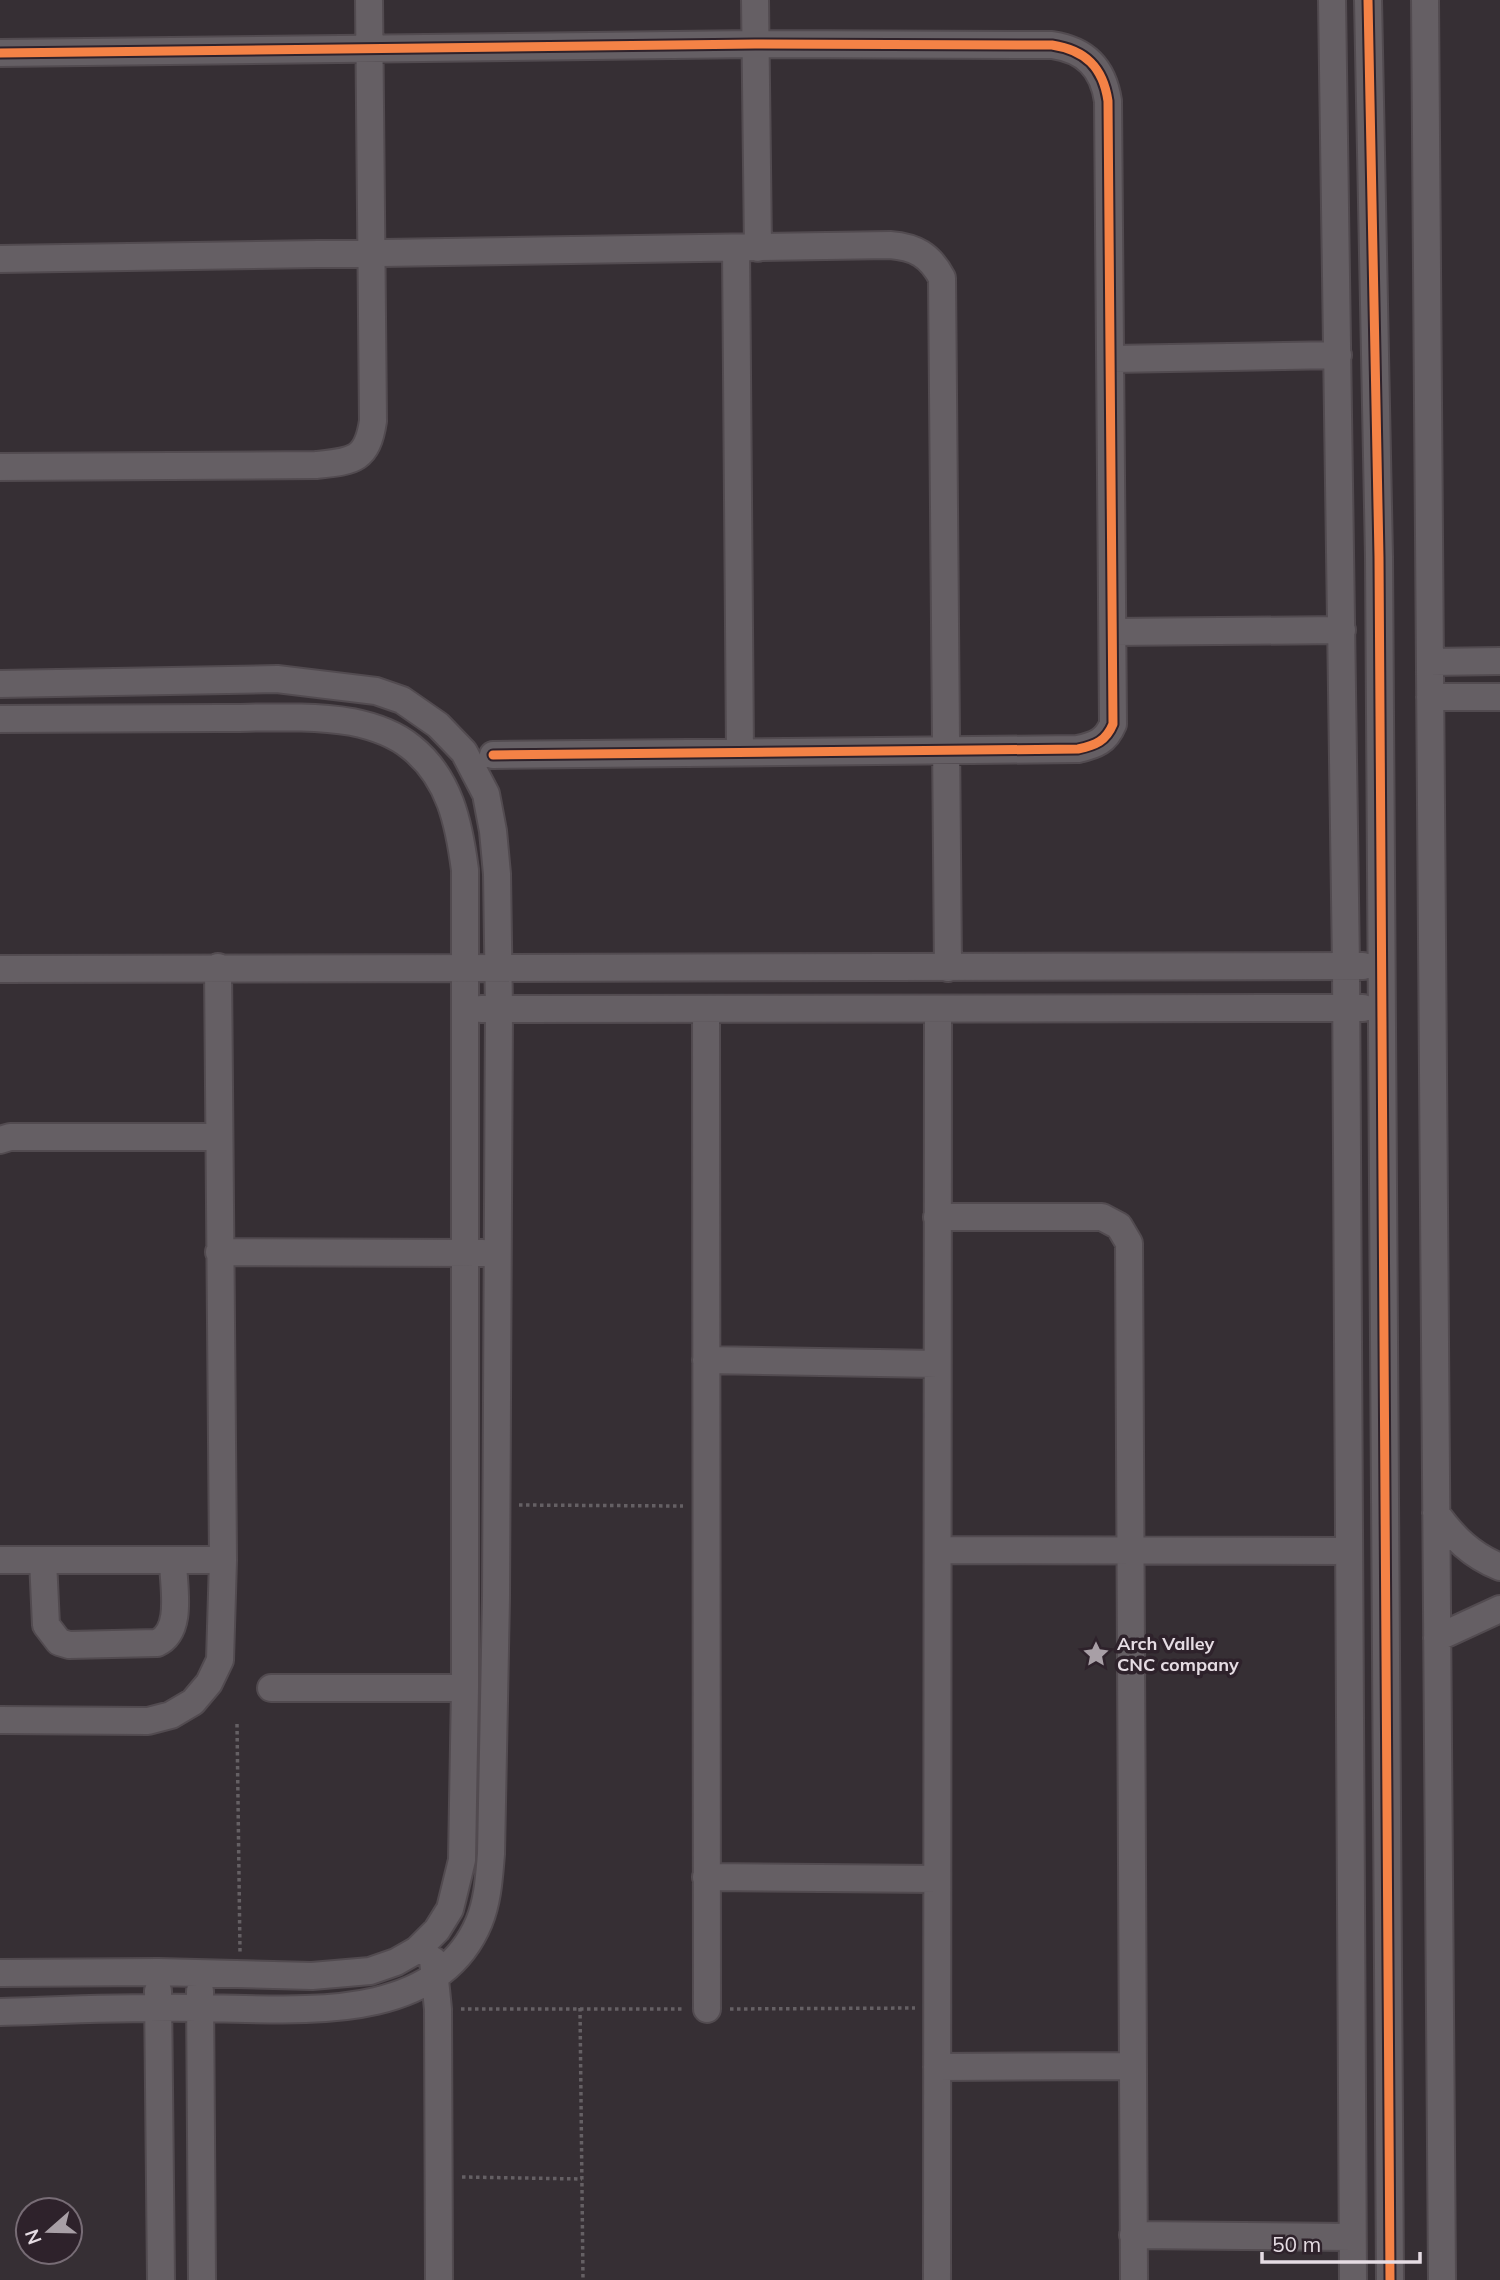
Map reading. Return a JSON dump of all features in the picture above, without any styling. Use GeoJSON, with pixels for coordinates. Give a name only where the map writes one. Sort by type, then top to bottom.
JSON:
{"type":"FeatureCollection","features":[{"type":"Feature","properties":{"kind":"street"},"geometry":{"type":"LineString","coordinates":[[0,467],[316,465],[348,462],[362,454],[370,439],[373,421],[369,0]]}},
{"type":"Feature","properties":{"kind":"street"},"geometry":{"type":"LineString","coordinates":[[740,751],[747,248],[755,0]]}},
{"type":"Feature","properties":{"kind":"street"},"geometry":{"type":"LineString","coordinates":[[1332,0],[1346,966],[1353,2280]]}},
{"type":"Feature","properties":{"kind":"street"},"geometry":{"type":"LineString","coordinates":[[1368,0],[1379,557],[1383,1619],[1390,2280]]}},
{"type":"Feature","properties":{"kind":"street"},"geometry":{"type":"LineString","coordinates":[[1425,0],[1442,2280]]}},
{"type":"Feature","properties":{"kind":"street"},"geometry":{"type":"LineString","coordinates":[[0,53],[755,44],[1052,45],[1071,48],[1086,56],[1098,69],[1105,84],[1108,101],[1112,359],[1113,724],[1101,741],[1078,749],[493,755]]}},
{"type":"Feature","properties":{"kind":"street"},"geometry":{"type":"LineString","coordinates":[[1334,86],[1370,87]]}},
{"type":"Feature","properties":{"kind":"street"},"geometry":{"type":"LineString","coordinates":[[0,259],[906,246],[921,252],[934,263],[942,278],[948,968]]}},
{"type":"Feature","properties":{"kind":"street"},"geometry":{"type":"LineString","coordinates":[[1112,359],[1338,355]]}},
{"type":"Feature","properties":{"kind":"street"},"geometry":{"type":"LineString","coordinates":[[1339,411],[1377,411]]}},
{"type":"Feature","properties":{"kind":"street"},"geometry":{"type":"LineString","coordinates":[[1342,558],[1379,557]]}},
{"type":"Feature","properties":{"kind":"street"},"geometry":{"type":"LineString","coordinates":[[1113,632],[1342,629]]}},
{"type":"Feature","properties":{"kind":"street"},"geometry":{"type":"LineString","coordinates":[[1430,662],[1500,661]]}},
{"type":"Feature","properties":{"kind":"street"},"geometry":{"type":"LineString","coordinates":[[0,684],[277,679],[376,691],[402,700],[421,712],[464,752],[486,794],[496,863],[499,969],[496,1598],[488,1889],[478,1923],[457,1954],[435,1975],[404,1993],[349,2007],[307,2010],[158,2008],[0,2012]]}},
{"type":"Feature","properties":{"kind":"street"},"geometry":{"type":"LineString","coordinates":[[76,718],[77,683]]}},
{"type":"Feature","properties":{"kind":"street"},"geometry":{"type":"LineString","coordinates":[[1430,697],[1500,697]]}},
{"type":"Feature","properties":{"kind":"street"},"geometry":{"type":"LineString","coordinates":[[0,719],[278,718],[352,722],[383,731],[410,746],[433,769],[448,795],[459,827],[465,870],[466,1253],[466,1598],[462,1860],[450,1909],[430,1938],[396,1962],[370,1971],[312,1976],[158,1972],[0,1973]]}},
{"type":"Feature","properties":{"kind":"street"},"geometry":{"type":"LineString","coordinates":[[0,969],[1382,966]]}},
{"type":"Feature","properties":{"kind":"street"},"geometry":{"type":"LineString","coordinates":[[0,1720],[148,1721],[171,1715],[192,1702],[209,1683],[220,1660],[223,1560],[218,967]]}},
{"type":"Feature","properties":{"kind":"street"},"geometry":{"type":"LineString","coordinates":[[1078,967],[1079,1008]]}},
{"type":"Feature","properties":{"kind":"street"},"geometry":{"type":"LineString","coordinates":[[743,968],[744,1009]]}},
{"type":"Feature","properties":{"kind":"street"},"geometry":{"type":"LineString","coordinates":[[465,1009],[1382,1008]]}},
{"type":"Feature","properties":{"kind":"street"},"geometry":{"type":"LineString","coordinates":[[706,1009],[707,2009]]}},
{"type":"Feature","properties":{"kind":"street"},"geometry":{"type":"LineString","coordinates":[[937,2280],[938,1009]]}},
{"type":"Feature","properties":{"kind":"street"},"geometry":{"type":"LineString","coordinates":[[0,1140],[10,1137],[218,1137]]}},
{"type":"Feature","properties":{"kind":"street"},"geometry":{"type":"LineString","coordinates":[[937,1217],[1102,1217],[1111,1220],[1126,1233],[1129,1243],[1134,2280]]}},
{"type":"Feature","properties":{"kind":"street"},"geometry":{"type":"LineString","coordinates":[[219,1252],[496,1253]]}},
{"type":"Feature","properties":{"kind":"street"},"geometry":{"type":"LineString","coordinates":[[1348,1328],[1382,1328]]}},
{"type":"Feature","properties":{"kind":"street"},"geometry":{"type":"LineString","coordinates":[[706,1360],[937,1364]]}},
{"type":"Feature","properties":{"kind":"street"},"geometry":{"type":"LineString","coordinates":[[1436,1513],[1454,1538],[1478,1558],[1500,1567]]}},
{"type":"Feature","properties":{"kind":"street"},"geometry":{"type":"LineString","coordinates":[[938,1550],[1348,1551]]}},
{"type":"Feature","properties":{"kind":"street"},"geometry":{"type":"LineString","coordinates":[[0,1560],[223,1560]]}},
{"type":"Feature","properties":{"kind":"street"},"geometry":{"type":"LineString","coordinates":[[43,1560],[46,1625],[51,1635],[59,1642],[69,1644],[157,1643],[166,1639],[172,1633],[174,1621],[173,1560]]}},
{"type":"Feature","properties":{"kind":"street"},"geometry":{"type":"LineString","coordinates":[[466,1598],[496,1598]]}},
{"type":"Feature","properties":{"kind":"street"},"geometry":{"type":"LineString","coordinates":[[1437,1638],[1500,1609]]}},
{"type":"Feature","properties":{"kind":"street"},"geometry":{"type":"LineString","coordinates":[[1349,1621],[1383,1619]]}},
{"type":"Feature","properties":{"kind":"street"},"geometry":{"type":"LineString","coordinates":[[271,1688],[465,1688]]}},
{"type":"Feature","properties":{"kind":"street"},"geometry":{"type":"LineString","coordinates":[[706,1877],[937,1879]]}},
{"type":"Feature","properties":{"kind":"street"},"geometry":{"type":"LineString","coordinates":[[430,1938],[435,1975],[439,2280]]}},
{"type":"Feature","properties":{"kind":"street"},"geometry":{"type":"LineString","coordinates":[[158,1972],[161,2270],[202,2270],[200,1973]]}},
{"type":"Feature","properties":{"kind":"street"},"geometry":{"type":"LineString","coordinates":[[1350,2048],[1389,2048]]}},
{"type":"Feature","properties":{"kind":"street"},"geometry":{"type":"LineString","coordinates":[[937,2067],[1132,2066]]}},
{"type":"Feature","properties":{"kind":"street"},"geometry":{"type":"LineString","coordinates":[[1133,2235],[1352,2237]]}},
{"type":"Feature","properties":{"kind":"path"},"geometry":{"type":"LineString","coordinates":[[496,1505],[706,1506]]}},
{"type":"Feature","properties":{"kind":"path"},"geometry":{"type":"LineString","coordinates":[[237,1724],[240,1975]]}},
{"type":"Feature","properties":{"kind":"path"},"geometry":{"type":"LineString","coordinates":[[580,2008],[583,2280]]}},
{"type":"Feature","properties":{"kind":"path"},"geometry":{"type":"LineString","coordinates":[[439,2177],[582,2179]]}},
{"type":"Feature","properties":{"kind":"cycle path"},"geometry":{"type":"LineString","coordinates":[[1368,0],[1379,557],[1390,2280]]}},
{"type":"Feature","properties":{"kind":"cycle path"},"geometry":{"type":"LineString","coordinates":[[0,53],[755,44],[1052,45],[1074,51],[1097,70],[1106,89],[1108,101],[1113,724],[1107,735],[1095,744],[1078,749],[493,755]]}},
{"type":"Feature","properties":{"kind":"place","name":"Arch Valley CNC company"},"geometry":{"type":"Point","coordinates":[1096,1654]}}]}
